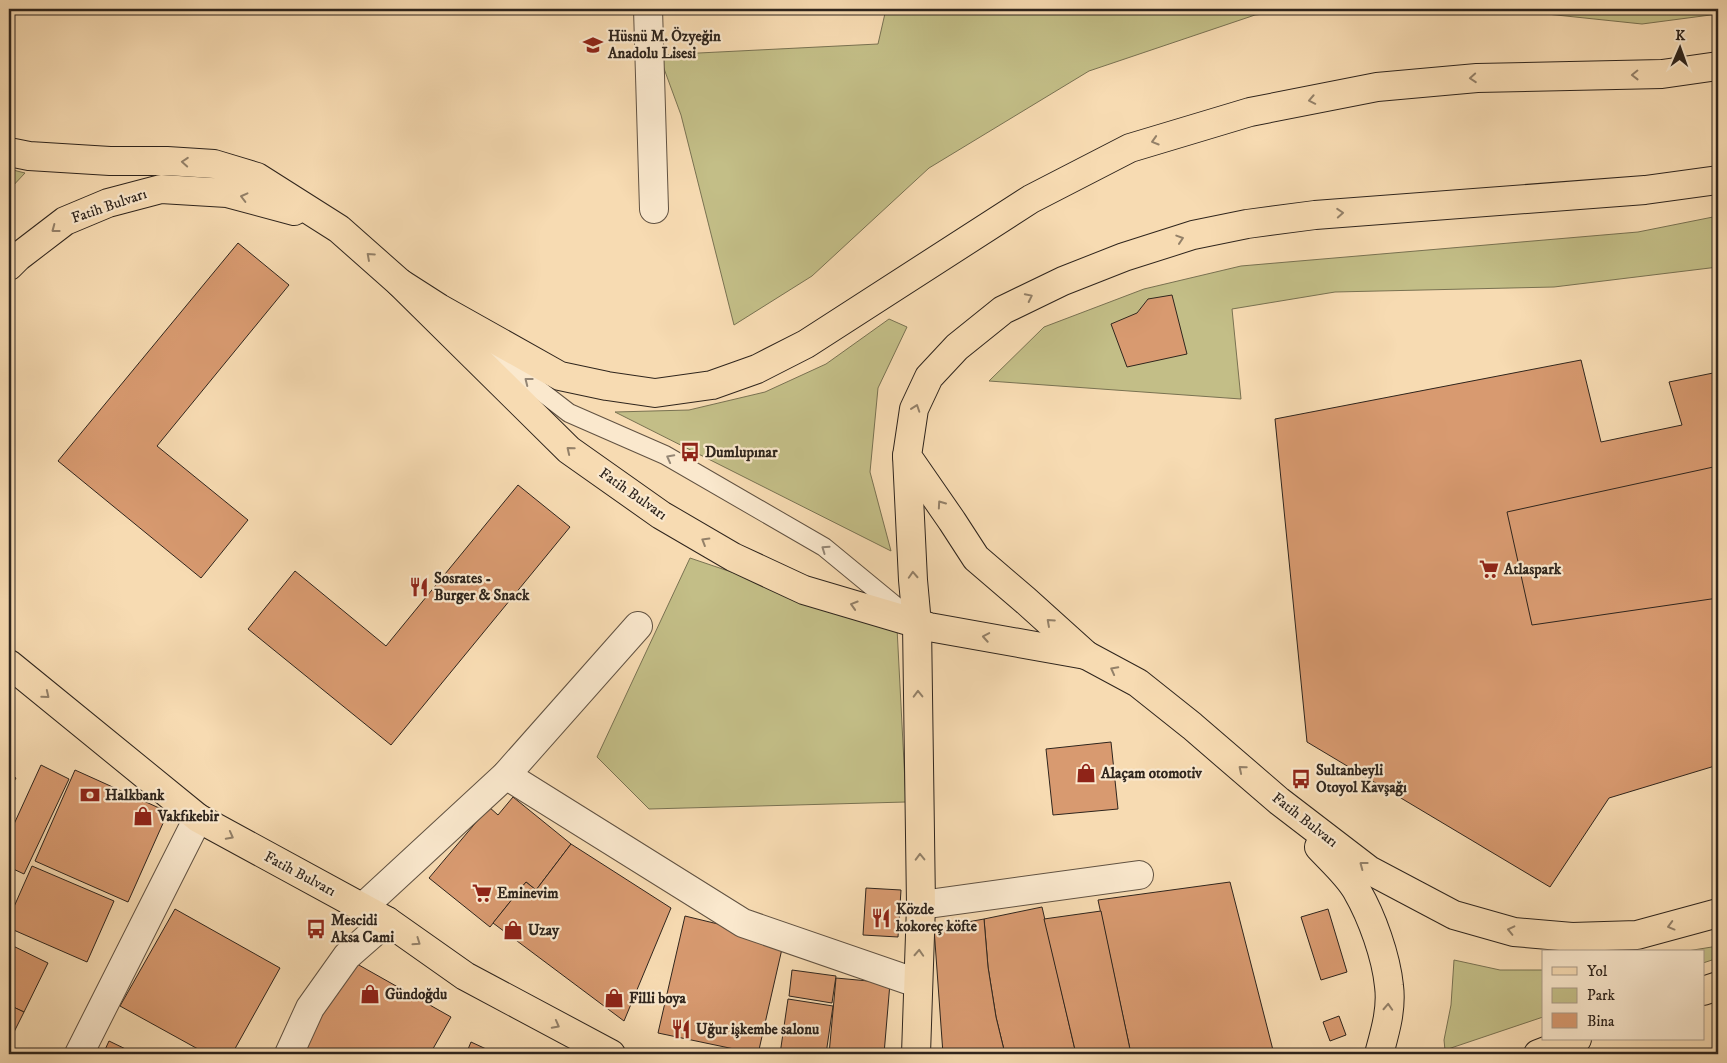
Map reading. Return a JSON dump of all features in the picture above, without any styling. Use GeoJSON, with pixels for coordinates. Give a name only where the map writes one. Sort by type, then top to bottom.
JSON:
{"type":"FeatureCollection","features":[{"type":"Feature","properties":{"kind":"main road"},"geometry":{"type":"LineString","coordinates":[[400,283],[439,308],[560,376],[607,386],[656,393],[712,385],[757,368],[806,344],[1032,199],[1130,148],[1250,112],[1377,87],[1477,78],[1662,74],[1718,66]]}},
{"type":"Feature","properties":{"kind":"main road","name":"Fatih Bulvarı"},"geometry":{"type":"LineString","coordinates":[[16,150],[110,161],[167,161],[214,164],[257,177],[340,229],[400,283],[569,450],[660,514],[732,557],[804,590],[929,627],[1086,655],[1138,683],[1280,801],[1369,870],[1454,915],[1514,932],[1572,937],[1637,935],[1718,913]]}},
{"type":"Feature","properties":{"kind":"main road"},"geometry":{"type":"LineString","coordinates":[[916,1054],[921,905],[917,624],[907,456],[914,409],[930,377],[957,347],[1003,310],[1063,281],[1124,257],[1193,235],[1247,224],[1296,218],[1645,190],[1718,180]]}},
{"type":"Feature","properties":{"kind":"main road","name":"Fatih Bulvarı"},"geometry":{"type":"LineString","coordinates":[[9,266],[65,221],[108,204],[161,189],[227,193],[287,208],[340,229]]}},
{"type":"Feature","properties":{"kind":"main road"},"geometry":{"type":"LineString","coordinates":[[907,456],[976,558],[1086,655]]}},
{"type":"Feature","properties":{"kind":"main road","name":"Fatih Bulvarı"},"geometry":{"type":"LineString","coordinates":[[9,664],[198,818],[388,922],[465,976],[611,1054]]}},
{"type":"Feature","properties":{"kind":"main road"},"geometry":{"type":"LineString","coordinates":[[1280,801],[1357,890],[1370,917],[1382,950],[1389,986],[1387,1025],[1379,1054]]}},
{"type":"Feature","properties":{"kind":"main road"},"geometry":{"type":"LineString","coordinates":[[1704,992],[1718,986]]}},
{"type":"Feature","properties":{"kind":"main road"},"geometry":{"type":"LineString","coordinates":[[1538,1054],[1574,1040]]}},
{"type":"Feature","properties":{"kind":"street"},"geometry":{"type":"LineString","coordinates":[[648,9],[654,209]]}},
{"type":"Feature","properties":{"kind":"street"},"geometry":{"type":"LineString","coordinates":[[362,908],[506,775],[638,626]]}},
{"type":"Feature","properties":{"kind":"street"},"geometry":{"type":"LineString","coordinates":[[506,775],[743,923],[917,983]]}},
{"type":"Feature","properties":{"kind":"street"},"geometry":{"type":"LineString","coordinates":[[79,1054],[198,818]]}},
{"type":"Feature","properties":{"kind":"street"},"geometry":{"type":"LineString","coordinates":[[921,905],[1139,875]]}},
{"type":"Feature","properties":{"kind":"street"},"geometry":{"type":"LineString","coordinates":[[289,1054],[310,1008],[346,956],[388,922]]}},
{"type":"Feature","properties":{"kind":"lane","name":"Fatih Bulvarı"},"geometry":{"type":"LineString","coordinates":[[400,283],[569,413],[666,455],[824,547],[917,624]]}},
{"type":"Feature","properties":{"kind":"green space"},"geometry":{"type":"Polygon","coordinates":[[[886,9],[1313,9],[1255,15],[1089,71],[929,168],[812,276],[734,325],[681,115],[659,55],[878,44],[886,9]]]}},
{"type":"Feature","properties":{"kind":"green space"},"geometry":{"type":"Polygon","coordinates":[[[1499,9],[1718,9],[1718,14],[1642,24],[1499,9]]]}},
{"type":"Feature","properties":{"kind":"green space"},"geometry":{"type":"Polygon","coordinates":[[[9,169],[25,173],[9,190],[9,169]]]}},
{"type":"Feature","properties":{"kind":"green space"},"geometry":{"type":"Polygon","coordinates":[[[1718,216],[1718,267],[1554,287],[1335,292],[1232,309],[1241,399],[989,381],[1044,327],[1144,289],[1241,266],[1638,232],[1718,216]]]}},
{"type":"Feature","properties":{"kind":"green space"},"geometry":{"type":"Polygon","coordinates":[[[889,319],[907,327],[878,388],[870,472],[891,551],[615,412],[689,410],[765,392],[826,364],[889,319]]]}},
{"type":"Feature","properties":{"kind":"green space"},"geometry":{"type":"Polygon","coordinates":[[[690,558],[897,628],[906,802],[649,809],[597,757],[690,558]]]}},
{"type":"Feature","properties":{"kind":"green space"},"geometry":{"type":"Polygon","coordinates":[[[1718,946],[1718,958],[1704,963],[1704,950],[1693,950],[1718,946]]]}},
{"type":"Feature","properties":{"kind":"green space"},"geometry":{"type":"Polygon","coordinates":[[[1454,960],[1500,970],[1542,970],[1542,1017],[1445,1050],[1444,1040],[1451,1005],[1454,960]]]}},
{"type":"Feature","properties":{"kind":"building"},"geometry":{"type":"Polygon","coordinates":[[[238,243],[289,285],[157,446],[248,520],[201,578],[58,461],[238,243]]]}},
{"type":"Feature","properties":{"kind":"building"},"geometry":{"type":"Polygon","coordinates":[[[1172,295],[1187,354],[1127,367],[1111,324],[1137,313],[1148,299],[1172,295]]]}},
{"type":"Feature","properties":{"kind":"building","name":"Atlaspark"},"geometry":{"type":"Polygon","coordinates":[[[1581,360],[1601,442],[1682,425],[1669,382],[1718,372],[1718,765],[1609,798],[1550,887],[1307,742],[1275,419],[1581,360]]]}},
{"type":"Feature","properties":{"kind":"building"},"geometry":{"type":"Polygon","coordinates":[[[1718,466],[1718,598],[1532,625],[1507,512],[1718,466]]]}},
{"type":"Feature","properties":{"kind":"building"},"geometry":{"type":"Polygon","coordinates":[[[518,485],[570,527],[391,745],[248,629],[295,571],[386,646],[518,485]]]}},
{"type":"Feature","properties":{"kind":"building"},"geometry":{"type":"Polygon","coordinates":[[[1111,742],[1118,809],[1053,815],[1046,749],[1111,742]]]}},
{"type":"Feature","properties":{"kind":"building"},"geometry":{"type":"Polygon","coordinates":[[[41,765],[69,779],[24,874],[9,867],[9,835],[41,765]]]}},
{"type":"Feature","properties":{"kind":"building"},"geometry":{"type":"Polygon","coordinates":[[[75,770],[168,812],[128,902],[35,861],[75,770]]]}},
{"type":"Feature","properties":{"kind":"building"},"geometry":{"type":"Polygon","coordinates":[[[9,774],[16,778],[9,790],[9,774]]]}},
{"type":"Feature","properties":{"kind":"building"},"geometry":{"type":"Polygon","coordinates":[[[513,797],[571,844],[536,890],[526,882],[490,927],[429,878],[489,807],[498,815],[513,797]]]}},
{"type":"Feature","properties":{"kind":"building"},"geometry":{"type":"Polygon","coordinates":[[[571,844],[671,908],[624,1021],[493,923],[526,882],[536,890],[571,844]]]}},
{"type":"Feature","properties":{"kind":"building"},"geometry":{"type":"Polygon","coordinates":[[[32,866],[114,901],[87,962],[9,928],[9,918],[32,866]]]}},
{"type":"Feature","properties":{"kind":"building"},"geometry":{"type":"Polygon","coordinates":[[[1230,882],[1274,1054],[1131,1054],[1098,900],[1230,882]]]}},
{"type":"Feature","properties":{"kind":"building"},"geometry":{"type":"Polygon","coordinates":[[[866,888],[901,890],[898,937],[863,935],[866,888]]]}},
{"type":"Feature","properties":{"kind":"building"},"geometry":{"type":"Polygon","coordinates":[[[1042,907],[1076,1054],[1005,1054],[996,1017],[988,967],[984,919],[1042,907]]]}},
{"type":"Feature","properties":{"kind":"building"},"geometry":{"type":"Polygon","coordinates":[[[175,909],[280,968],[232,1054],[207,1054],[120,1006],[175,909]]]}},
{"type":"Feature","properties":{"kind":"building"},"geometry":{"type":"Polygon","coordinates":[[[1328,909],[1347,972],[1321,980],[1301,917],[1328,909]]]}},
{"type":"Feature","properties":{"kind":"building"},"geometry":{"type":"Polygon","coordinates":[[[1101,911],[1131,1054],[1076,1054],[1044,919],[1101,911]]]}},
{"type":"Feature","properties":{"kind":"building"},"geometry":{"type":"Polygon","coordinates":[[[685,916],[784,940],[758,1054],[658,1033],[685,916]]]}},
{"type":"Feature","properties":{"kind":"building"},"geometry":{"type":"Polygon","coordinates":[[[984,919],[988,967],[996,1017],[1005,1054],[943,1054],[934,928],[984,919]]]}},
{"type":"Feature","properties":{"kind":"building"},"geometry":{"type":"Polygon","coordinates":[[[9,944],[48,963],[24,1012],[9,1005],[9,944]]]}},
{"type":"Feature","properties":{"kind":"building"},"geometry":{"type":"Polygon","coordinates":[[[350,960],[451,1017],[430,1054],[297,1054],[350,960]]]}},
{"type":"Feature","properties":{"kind":"building"},"geometry":{"type":"Polygon","coordinates":[[[792,970],[836,976],[832,1003],[789,996],[792,970]]]}},
{"type":"Feature","properties":{"kind":"building"},"geometry":{"type":"Polygon","coordinates":[[[836,978],[890,983],[884,1054],[829,1054],[836,978]]]}},
{"type":"Feature","properties":{"kind":"building"},"geometry":{"type":"Polygon","coordinates":[[[788,999],[833,1006],[826,1054],[780,1054],[788,999]]]}},
{"type":"Feature","properties":{"kind":"building"},"geometry":{"type":"Polygon","coordinates":[[[9,1005],[24,1012],[9,1042],[9,1005]]]}},
{"type":"Feature","properties":{"kind":"building"},"geometry":{"type":"Polygon","coordinates":[[[1339,1016],[1346,1035],[1330,1041],[1323,1022],[1339,1016]]]}},
{"type":"Feature","properties":{"kind":"building"},"geometry":{"type":"Polygon","coordinates":[[[109,1041],[136,1054],[103,1054],[109,1041]]]}},
{"type":"Feature","properties":{"kind":"building"},"geometry":{"type":"Polygon","coordinates":[[[471,1042],[497,1054],[466,1054],[471,1042]]]}},
{"type":"Feature","properties":{"kind":"place","name":"Hüsnü M. Özyeğin Anadolu Lisesi"},"geometry":{"type":"Point","coordinates":[593,45]}},
{"type":"Feature","properties":{"kind":"place","name":"Dumlupınar"},"geometry":{"type":"Point","coordinates":[690,452]}},
{"type":"Feature","properties":{"kind":"place","name":"Atlaspark"},"geometry":{"type":"Point","coordinates":[1489,569]}},
{"type":"Feature","properties":{"kind":"place","name":"Sosrates - Burger & Snack"},"geometry":{"type":"Point","coordinates":[419,587]}},
{"type":"Feature","properties":{"kind":"place","name":"Alaçam otomotiv"},"geometry":{"type":"Point","coordinates":[1086,773]}},
{"type":"Feature","properties":{"kind":"place","name":"Sultanbeyli Otoyol Kavşağı"},"geometry":{"type":"Point","coordinates":[1301,779]}},
{"type":"Feature","properties":{"kind":"place","name":"Halkbank"},"geometry":{"type":"Point","coordinates":[90,795]}},
{"type":"Feature","properties":{"kind":"place","name":"Vakfıkebir"},"geometry":{"type":"Point","coordinates":[143,816]}},
{"type":"Feature","properties":{"kind":"place","name":"Eminevim"},"geometry":{"type":"Point","coordinates":[482,893]}},
{"type":"Feature","properties":{"kind":"place","name":"Közde kokoreç köfte"},"geometry":{"type":"Point","coordinates":[881,918]}},
{"type":"Feature","properties":{"kind":"place","name":"Mescidi Aksa Cami"},"geometry":{"type":"Point","coordinates":[316,929]}},
{"type":"Feature","properties":{"kind":"place","name":"Uzay"},"geometry":{"type":"Point","coordinates":[513,930]}},
{"type":"Feature","properties":{"kind":"place","name":"Gündoğdu"},"geometry":{"type":"Point","coordinates":[370,994]}},
{"type":"Feature","properties":{"kind":"place","name":"Filli boya"},"geometry":{"type":"Point","coordinates":[614,998]}},
{"type":"Feature","properties":{"kind":"place","name":"Uğur işkembe salonu"},"geometry":{"type":"Point","coordinates":[681,1029]}}]}
